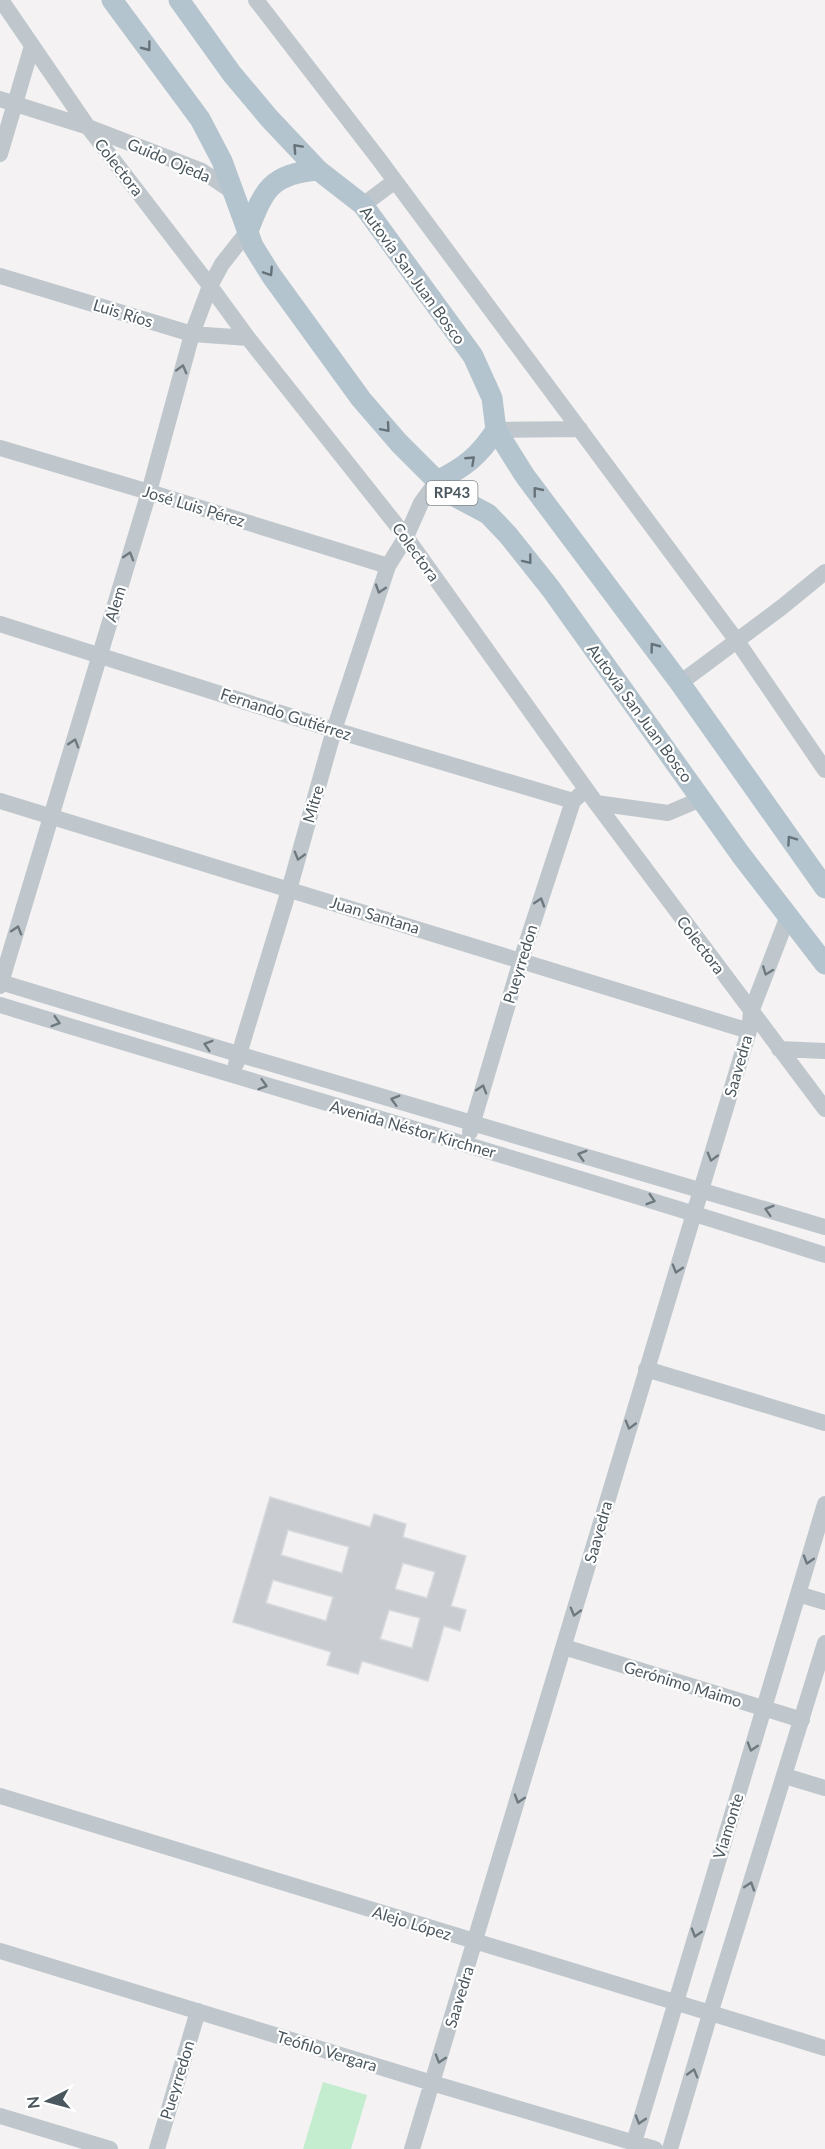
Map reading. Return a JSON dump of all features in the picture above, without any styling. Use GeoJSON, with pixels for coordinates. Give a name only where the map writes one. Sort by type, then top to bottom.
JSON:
{"type":"FeatureCollection","features":[{"type":"Feature","properties":{"kind":"main road","name":"Autovía San Juan Bosco"},"geometry":{"type":"LineString","coordinates":[[112,0],[200,119],[222,161],[254,246],[271,275],[361,399],[399,443],[437,481],[456,497],[488,514],[508,535],[551,589],[701,799],[825,964]]}},
{"type":"Feature","properties":{"kind":"main road","name":"Autovía San Juan Bosco"},"geometry":{"type":"LineString","coordinates":[[179,0],[232,74],[318,170],[363,205],[473,356],[492,398],[496,430],[525,476],[680,683],[825,888]]}},
{"type":"Feature","properties":{"kind":"main road"},"geometry":{"type":"LineString","coordinates":[[248,231],[262,196],[271,185],[298,172],[318,170]]}},
{"type":"Feature","properties":{"kind":"main road","name":"RP43"},"geometry":{"type":"LineString","coordinates":[[437,481],[462,469],[484,449],[496,430]]}},
{"type":"Feature","properties":{"kind":"street","name":"Colectora"},"geometry":{"type":"LineString","coordinates":[[1,0],[88,127],[248,338],[406,537],[591,797],[825,1108]]}},
{"type":"Feature","properties":{"kind":"street"},"geometry":{"type":"LineString","coordinates":[[256,0],[395,181],[737,641],[825,770]]}},
{"type":"Feature","properties":{"kind":"street"},"geometry":{"type":"LineString","coordinates":[[0,154],[8,101],[32,46]]}},
{"type":"Feature","properties":{"kind":"street","name":"Guido Ojeda"},"geometry":{"type":"LineString","coordinates":[[8,101],[88,127],[202,171],[233,192]]}},
{"type":"Feature","properties":{"kind":"street"},"geometry":{"type":"LineString","coordinates":[[363,205],[395,181]]}},
{"type":"Feature","properties":{"kind":"street","name":"Alem"},"geometry":{"type":"LineString","coordinates":[[0,983],[149,492],[192,334],[210,286],[222,264],[248,231]]}},
{"type":"Feature","properties":{"kind":"street","name":"Luis Ríos"},"geometry":{"type":"LineString","coordinates":[[0,276],[192,334],[248,338]]}},
{"type":"Feature","properties":{"kind":"street"},"geometry":{"type":"LineString","coordinates":[[496,430],[580,429]]}},
{"type":"Feature","properties":{"kind":"street","name":"José Luis Pérez"},"geometry":{"type":"LineString","coordinates":[[0,448],[388,566]]}},
{"type":"Feature","properties":{"kind":"street","name":"Mitre"},"geometry":{"type":"LineString","coordinates":[[233,1077],[334,730],[388,566],[406,537],[421,503],[437,481]]}},
{"type":"Feature","properties":{"kind":"street"},"geometry":{"type":"LineString","coordinates":[[680,683],[825,572]]}},
{"type":"Feature","properties":{"kind":"street","name":"Fernando Gutiérrez"},"geometry":{"type":"LineString","coordinates":[[0,624],[334,730],[573,801]]}},
{"type":"Feature","properties":{"kind":"street"},"geometry":{"type":"LineString","coordinates":[[573,801],[591,797],[649,812],[668,813],[701,799]]}},
{"type":"Feature","properties":{"kind":"street","name":"Juan Santana"},"geometry":{"type":"LineString","coordinates":[[0,801],[749,1031]]}},
{"type":"Feature","properties":{"kind":"street","name":"Pueyrredon"},"geometry":{"type":"LineString","coordinates":[[468,1145],[472,1123],[521,960],[573,801]]}},
{"type":"Feature","properties":{"kind":"street","name":"Saavedra"},"geometry":{"type":"LineString","coordinates":[[412,2149],[702,1190],[749,1031],[751,1012],[788,916]]}},
{"type":"Feature","properties":{"kind":"street","name":"Avenida Néstor Kirchner"},"geometry":{"type":"LineString","coordinates":[[0,983],[825,1227]]}},
{"type":"Feature","properties":{"kind":"street","name":"Avenida Néstor Kirchner"},"geometry":{"type":"LineString","coordinates":[[0,1005],[233,1077],[695,1213],[825,1255]]}},
{"type":"Feature","properties":{"kind":"street"},"geometry":{"type":"LineString","coordinates":[[779,1049],[825,1051]]}},
{"type":"Feature","properties":{"kind":"street"},"geometry":{"type":"LineString","coordinates":[[646,1369],[825,1423]]}},
{"type":"Feature","properties":{"kind":"street","name":"Viamonte"},"geometry":{"type":"LineString","coordinates":[[633,2146],[825,1504]]}},
{"type":"Feature","properties":{"kind":"street"},"geometry":{"type":"LineString","coordinates":[[798,1594],[825,1602]]}},
{"type":"Feature","properties":{"kind":"street"},"geometry":{"type":"LineString","coordinates":[[670,2149],[825,1643]]}},
{"type":"Feature","properties":{"kind":"street","name":"Gerónimo Maimo"},"geometry":{"type":"LineString","coordinates":[[564,1647],[802,1720]]}},
{"type":"Feature","properties":{"kind":"street"},"geometry":{"type":"LineString","coordinates":[[785,1776],[825,1788]]}},
{"type":"Feature","properties":{"kind":"street","name":"Alejo López"},"geometry":{"type":"LineString","coordinates":[[0,1796],[825,2048]]}},
{"type":"Feature","properties":{"kind":"street","name":"Teófilo Vergara"},"geometry":{"type":"LineString","coordinates":[[0,1951],[633,2146],[655,2149]]}},
{"type":"Feature","properties":{"kind":"street","name":"Pueyrredon"},"geometry":{"type":"LineString","coordinates":[[157,2149],[198,2011]]}},
{"type":"Feature","properties":{"kind":"street"},"geometry":{"type":"LineString","coordinates":[[0,2116],[110,2149]]}},
{"type":"Feature","properties":{"kind":"green space"},"geometry":{"type":"Polygon","coordinates":[[[323,2082],[367,2095],[351,2149],[303,2149],[323,2082]]]}},
{"type":"Feature","properties":{"kind":"building"},"geometry":{"type":"Polygon","coordinates":[[[270,1497],[370,1527],[374,1514],[406,1524],[403,1537],[466,1556],[451,1606],[466,1610],[460,1631],[444,1626],[428,1681],[362,1661],[358,1674],[327,1665],[331,1652],[233,1622],[270,1497]],[[288,1530],[281,1555],[342,1573],[349,1547],[288,1530]],[[403,1563],[395,1589],[427,1598],[435,1572],[403,1563]],[[273,1580],[266,1603],[326,1621],[333,1597],[273,1580]],[[389,1610],[380,1639],[412,1648],[420,1618],[389,1610]]]}}]}
